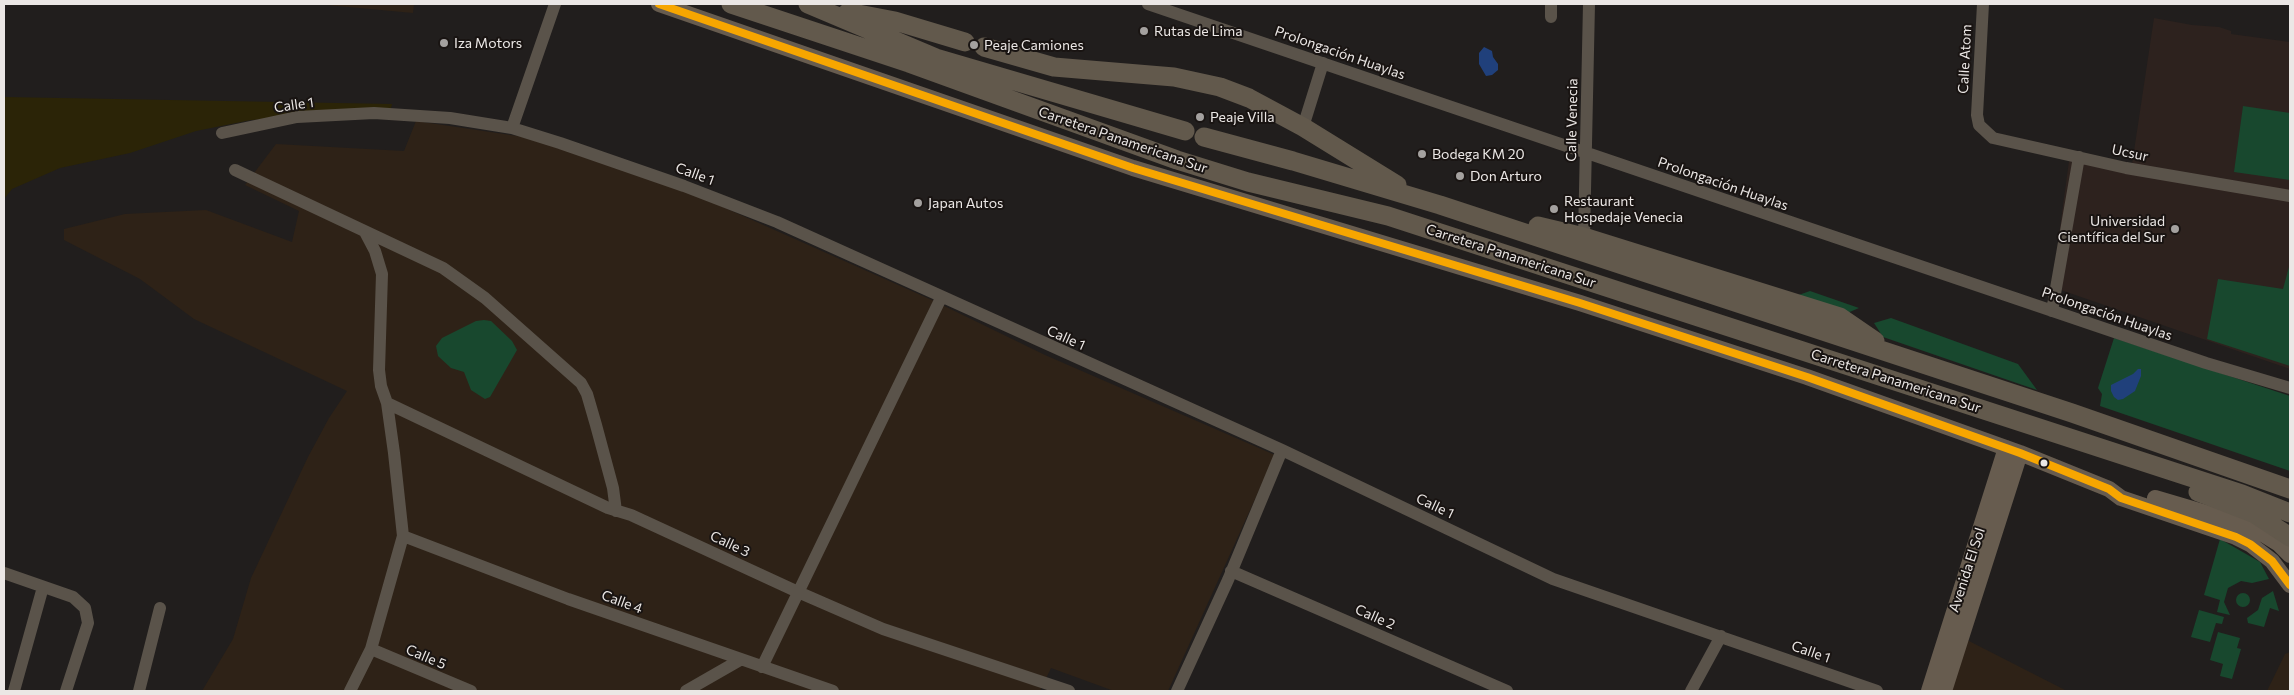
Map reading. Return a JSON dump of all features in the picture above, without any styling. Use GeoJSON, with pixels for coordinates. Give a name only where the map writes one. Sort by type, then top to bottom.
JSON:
{"type":"FeatureCollection","features":[{"type":"Feature","properties":{"kind":"highway","name":"Carretera Panamericana Sur"},"geometry":{"type":"LineString","coordinates":[[731,4],[900,60],[1195,166],[1248,182],[1388,216],[2104,448],[2242,494],[2290,513]]}},
{"type":"Feature","properties":{"kind":"highway","name":"Carretera Panamericana Sur"},"geometry":{"type":"LineString","coordinates":[[815,6],[894,21],[965,42]]}},
{"type":"Feature","properties":{"kind":"highway","name":"Carretera Panamericana Sur"},"geometry":{"type":"LineString","coordinates":[[815,6],[936,58],[1185,132]]}},
{"type":"Feature","properties":{"kind":"highway","name":"Carretera Panamericana Sur"},"geometry":{"type":"LineString","coordinates":[[984,48],[1054,67],[1174,76],[1220,87],[1249,98],[1303,127],[1420,199]]}},
{"type":"Feature","properties":{"kind":"highway","name":"Carretera Panamericana Sur"},"geometry":{"type":"LineString","coordinates":[[1204,137],[1293,161],[1440,205],[1892,353],[2245,471],[2290,489]]}},
{"type":"Feature","properties":{"kind":"highway"},"geometry":{"type":"LineString","coordinates":[[1440,205],[1584,237],[1840,317],[1892,353]]}},
{"type":"Feature","properties":{"kind":"highway"},"geometry":{"type":"LineString","coordinates":[[2104,448],[2152,474],[2255,514],[2290,537]]}},
{"type":"Feature","properties":{"kind":"highway"},"geometry":{"type":"LineString","coordinates":[[2245,471],[2267,472],[2290,477]]}},
{"type":"Feature","properties":{"kind":"main road"},"geometry":{"type":"LineString","coordinates":[[659,4],[1133,168],[1589,306],[1807,377],[2013,450],[2109,489],[2120,498],[2243,540],[2272,561],[2290,585]]}},
{"type":"Feature","properties":{"kind":"main road","name":"Avenida El Sol"},"geometry":{"type":"LineString","coordinates":[[1929,691],[2013,450]]}},
{"type":"Feature","properties":{"kind":"main road","name":"Avenida El Sol"},"geometry":{"type":"LineString","coordinates":[[1944,691],[2013,450]]}},
{"type":"Feature","properties":{"kind":"main road"},"geometry":{"type":"LineString","coordinates":[[2109,489],[2124,489],[2239,522],[2267,537],[2290,555]]}},
{"type":"Feature","properties":{"kind":"street"},"geometry":{"type":"LineString","coordinates":[[512,128],[555,4]]}},
{"type":"Feature","properties":{"kind":"street","name":"Prolongación Huaylas"},"geometry":{"type":"LineString","coordinates":[[1148,4],[2206,363],[2290,388]]}},
{"type":"Feature","properties":{"kind":"street"},"geometry":{"type":"LineString","coordinates":[[1551,4],[1551,17]]}},
{"type":"Feature","properties":{"kind":"street","name":"Calle Venecia"},"geometry":{"type":"LineString","coordinates":[[1584,237],[1589,4]]}},
{"type":"Feature","properties":{"kind":"street","name":"Calle Atom"},"geometry":{"type":"LineString","coordinates":[[1977,115],[1983,4]]}},
{"type":"Feature","properties":{"kind":"street"},"geometry":{"type":"LineString","coordinates":[[1303,127],[1322,63]]}},
{"type":"Feature","properties":{"kind":"street","name":"Calle 1"},"geometry":{"type":"LineString","coordinates":[[222,133],[297,117],[374,113],[450,118],[512,128],[684,186],[770,219],[941,298],[1282,450],[1553,579],[1877,691]]}},
{"type":"Feature","properties":{"kind":"street","name":"Ucsur"},"geometry":{"type":"LineString","coordinates":[[1977,115],[1979,125],[1993,138],[2144,172],[2290,196]]}},
{"type":"Feature","properties":{"kind":"street"},"geometry":{"type":"LineString","coordinates":[[2052,311],[2079,157]]}},
{"type":"Feature","properties":{"kind":"street"},"geometry":{"type":"LineString","coordinates":[[235,170],[443,268],[485,298],[581,383],[587,394],[613,488],[616,511]]}},
{"type":"Feature","properties":{"kind":"street"},"geometry":{"type":"LineString","coordinates":[[350,691],[370,650],[403,536],[387,403],[381,386],[379,370],[382,274],[375,251],[365,232]]}},
{"type":"Feature","properties":{"kind":"street"},"geometry":{"type":"LineString","coordinates":[[762,667],[941,298]]}},
{"type":"Feature","properties":{"kind":"street","name":"Calle 3"},"geometry":{"type":"LineString","coordinates":[[387,403],[616,511],[631,515],[883,629],[1053,689],[1070,691]]}},
{"type":"Feature","properties":{"kind":"street"},"geometry":{"type":"LineString","coordinates":[[1177,691],[1231,571],[1282,450]]}},
{"type":"Feature","properties":{"kind":"street","name":"Calle 4"},"geometry":{"type":"LineString","coordinates":[[403,536],[568,599],[833,691]]}},
{"type":"Feature","properties":{"kind":"street","name":"Calle 2"},"geometry":{"type":"LineString","coordinates":[[1231,571],[1506,691]]}},
{"type":"Feature","properties":{"kind":"street"},"geometry":{"type":"LineString","coordinates":[[4,573],[73,597],[85,608],[88,622],[66,691]]}},
{"type":"Feature","properties":{"kind":"street"},"geometry":{"type":"LineString","coordinates":[[14,691],[43,587]]}},
{"type":"Feature","properties":{"kind":"street"},"geometry":{"type":"LineString","coordinates":[[139,691],[160,608]]}},
{"type":"Feature","properties":{"kind":"street"},"geometry":{"type":"LineString","coordinates":[[1691,691],[1721,636]]}},
{"type":"Feature","properties":{"kind":"street","name":"Calle 5"},"geometry":{"type":"LineString","coordinates":[[370,650],[471,691]]}},
{"type":"Feature","properties":{"kind":"street"},"geometry":{"type":"LineString","coordinates":[[686,691],[740,660]]}},
{"type":"Feature","properties":{"kind":"shaded area"},"geometry":{"type":"Polygon","coordinates":[[[316,4],[414,4],[413,13],[316,4]]]}},
{"type":"Feature","properties":{"kind":"shaded area","name":"Universidad Científica del Sur"},"geometry":{"type":"Polygon","coordinates":[[[2154,18],[2192,25],[2219,27],[2231,31],[2231,34],[2290,42],[2290,369],[2052,287],[2069,161],[2131,171],[2154,18]]]}},
{"type":"Feature","properties":{"kind":"shaded area"},"geometry":{"type":"Polygon","coordinates":[[[416,121],[531,138],[678,187],[932,300],[1045,355],[1275,455],[1168,691],[1114,691],[1051,668],[1040,691],[202,691],[233,639],[251,578],[308,457],[329,418],[347,391],[194,319],[140,279],[64,240],[64,229],[125,214],[206,210],[292,242],[299,211],[245,185],[276,144],[404,151],[416,121]]]}},
{"type":"Feature","properties":{"kind":"shaded area"},"geometry":{"type":"Polygon","coordinates":[[[1967,640],[2067,691],[1950,691],[1967,640]]]}},
{"type":"Feature","properties":{"kind":"shaded area"},"geometry":{"type":"Polygon","coordinates":[[[2290,652],[2290,691],[2267,691],[2285,654],[2290,652]]]}},
{"type":"Feature","properties":{"kind":"green space"},"geometry":{"type":"Polygon","coordinates":[[[2243,106],[2290,113],[2290,180],[2234,172],[2243,106]]]}},
{"type":"Feature","properties":{"kind":"green space"},"geometry":{"type":"Polygon","coordinates":[[[2289,267],[2290,366],[2207,339],[2218,279],[2283,289],[2289,267]]]}},
{"type":"Feature","properties":{"kind":"green space"},"geometry":{"type":"Polygon","coordinates":[[[1810,291],[1859,308],[1845,314],[1790,298],[1810,291]]]}},
{"type":"Feature","properties":{"kind":"green space"},"geometry":{"type":"Polygon","coordinates":[[[1891,318],[2018,364],[2037,390],[1883,337],[1874,323],[1891,318]]]}},
{"type":"Feature","properties":{"kind":"green space"},"geometry":{"type":"Polygon","coordinates":[[[476,321],[491,321],[512,341],[517,350],[490,397],[485,399],[471,390],[464,372],[451,368],[438,356],[436,346],[442,338],[476,321]]]}},
{"type":"Feature","properties":{"kind":"green space"},"geometry":{"type":"Polygon","coordinates":[[[2114,338],[2290,396],[2290,471],[2100,406],[2102,394],[2098,388],[2114,338]]]}},
{"type":"Feature","properties":{"kind":"green space"},"geometry":{"type":"Polygon","coordinates":[[[2220,539],[2260,562],[2269,579],[2252,583],[2241,581],[2228,588],[2224,602],[2230,615],[2217,612],[2220,600],[2204,595],[2220,539]]]}},
{"type":"Feature","properties":{"kind":"green space"},"geometry":{"type":"Polygon","coordinates":[[[2273,591],[2279,611],[2270,608],[2264,627],[2248,623],[2247,618],[2258,610],[2262,598],[2273,591]]]}},
{"type":"Feature","properties":{"kind":"green space"},"geometry":{"type":"Polygon","coordinates":[[[2240,593],[2246,593],[2250,600],[2246,607],[2240,607],[2236,603],[2236,597],[2240,593]]]}},
{"type":"Feature","properties":{"kind":"green space"},"geometry":{"type":"Polygon","coordinates":[[[2199,610],[2224,617],[2222,624],[2216,623],[2210,642],[2191,637],[2199,610]]]}},
{"type":"Feature","properties":{"kind":"green space"},"geometry":{"type":"Polygon","coordinates":[[[2218,632],[2240,638],[2237,648],[2241,649],[2232,679],[2220,676],[2223,664],[2210,660],[2218,632]]]}},
{"type":"Feature","properties":{"kind":"sand"},"geometry":{"type":"Polygon","coordinates":[[[4,97],[392,104],[390,112],[251,120],[196,131],[130,153],[60,168],[12,189],[4,199],[4,97]]]}},
{"type":"Feature","properties":{"kind":"water"},"geometry":{"type":"Polygon","coordinates":[[[1484,47],[1492,51],[1493,57],[1498,64],[1498,70],[1492,75],[1486,76],[1479,64],[1479,53],[1484,47]]]}},
{"type":"Feature","properties":{"kind":"water"},"geometry":{"type":"Polygon","coordinates":[[[2138,369],[2141,369],[2141,376],[2135,391],[2118,400],[2111,391],[2111,385],[2133,374],[2138,369]]]}},
{"type":"Feature","properties":{"kind":"transit line"},"geometry":{"type":"LineString","coordinates":[[659,4],[1133,168],[1580,303],[1807,377],[2020,453],[2109,489],[2121,498],[2236,537],[2250,544],[2272,561],[2290,585]]}},
{"type":"Feature","properties":{"kind":"place","name":"Rutas de Lima"},"geometry":{"type":"Point","coordinates":[1144,31]}},
{"type":"Feature","properties":{"kind":"place","name":"Iza Motors"},"geometry":{"type":"Point","coordinates":[444,43]}},
{"type":"Feature","properties":{"kind":"place","name":"Peaje Camiones"},"geometry":{"type":"Point","coordinates":[974,45]}},
{"type":"Feature","properties":{"kind":"place","name":"Peaje Villa"},"geometry":{"type":"Point","coordinates":[1200,117]}},
{"type":"Feature","properties":{"kind":"place","name":"Bodega KM 20"},"geometry":{"type":"Point","coordinates":[1422,154]}},
{"type":"Feature","properties":{"kind":"place","name":"Don Arturo"},"geometry":{"type":"Point","coordinates":[1460,176]}},
{"type":"Feature","properties":{"kind":"place","name":"Japan Autos"},"geometry":{"type":"Point","coordinates":[918,203]}},
{"type":"Feature","properties":{"kind":"place","name":"Restaurant Hospedaje Venecia"},"geometry":{"type":"Point","coordinates":[1554,209]}},
{"type":"Feature","properties":{"kind":"place","name":"Universidad Científica del Sur"},"geometry":{"type":"Point","coordinates":[2175,229]}}]}
